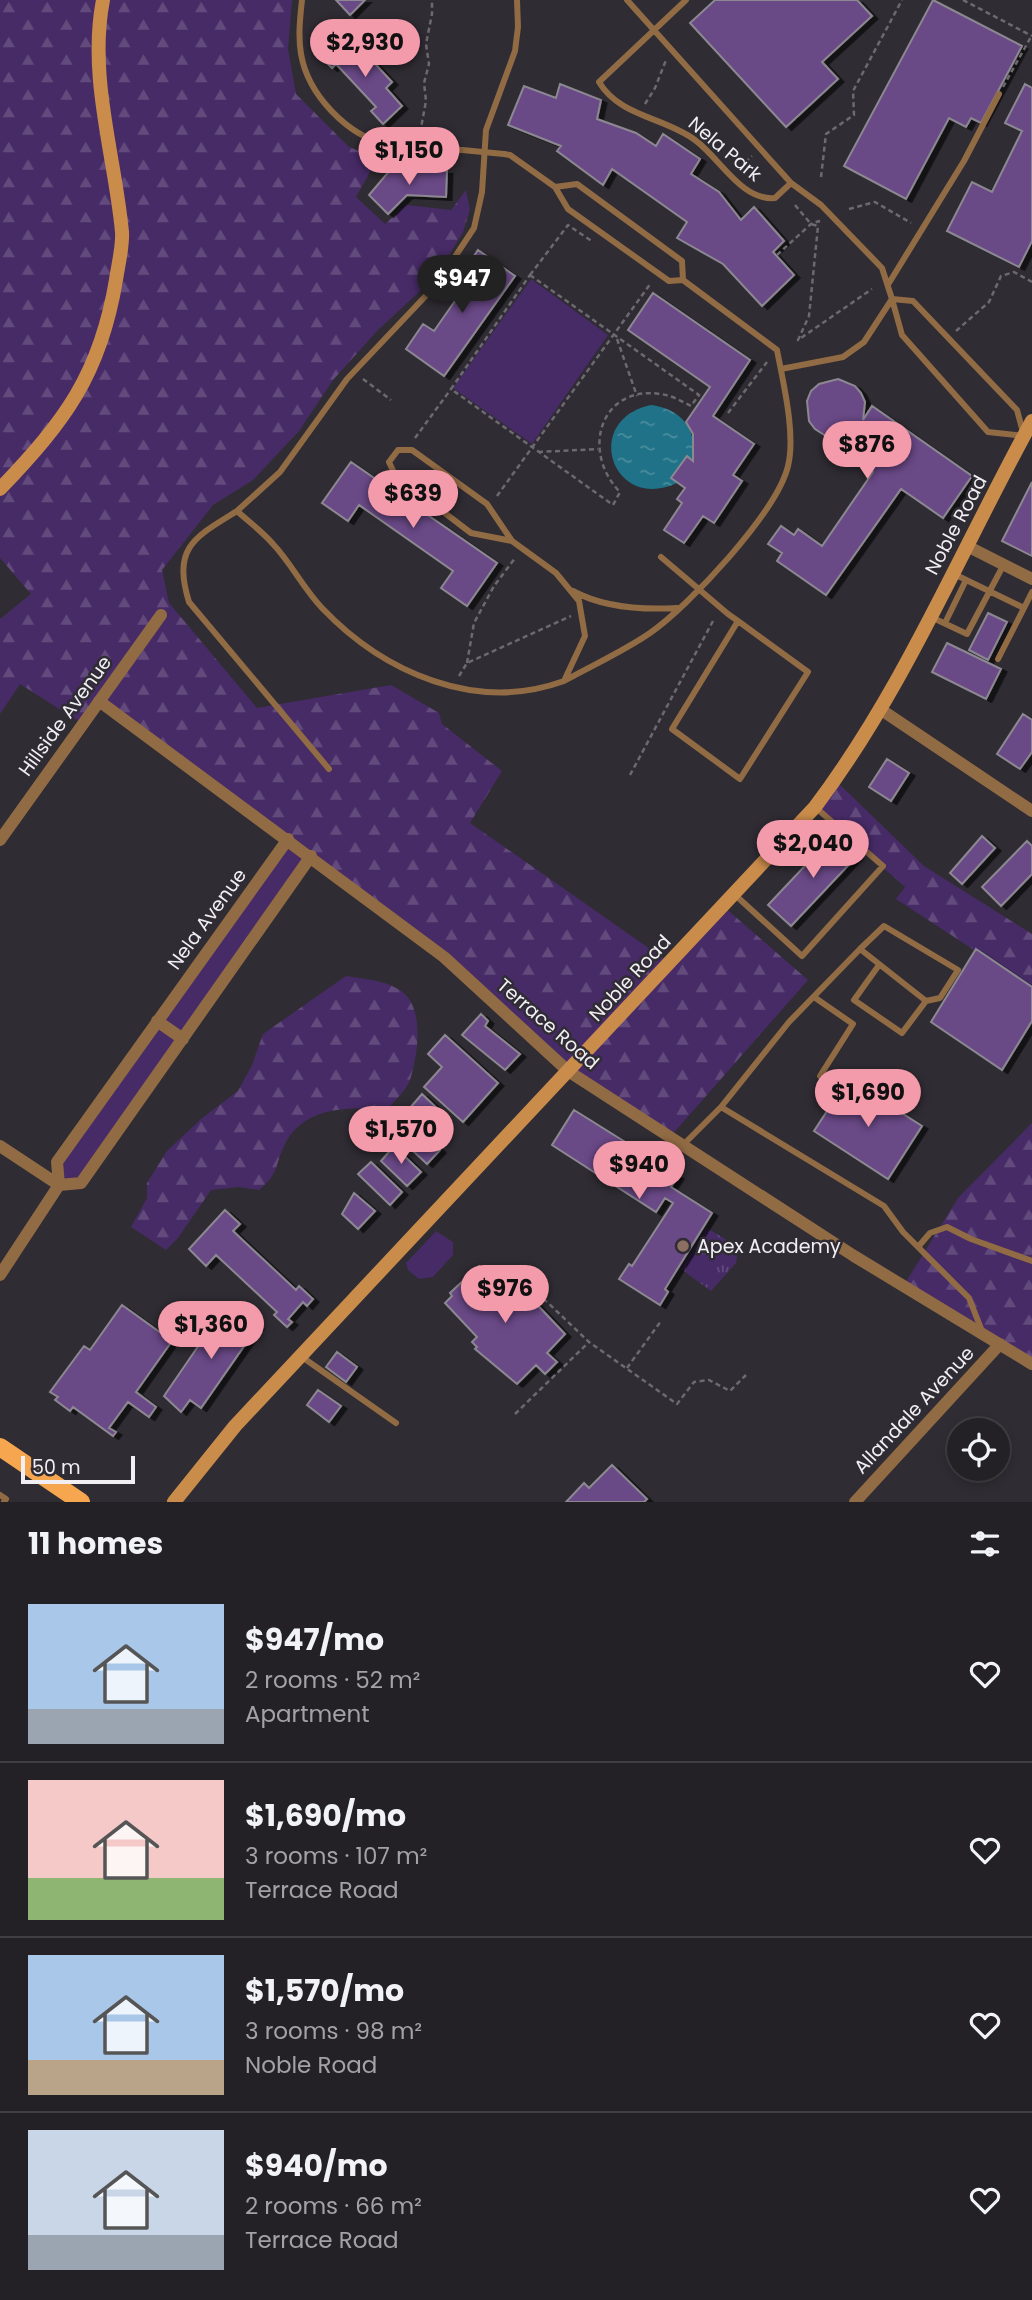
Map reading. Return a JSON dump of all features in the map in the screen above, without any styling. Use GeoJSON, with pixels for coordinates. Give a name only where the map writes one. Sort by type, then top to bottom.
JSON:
{"type":"FeatureCollection","features":[{"type":"Feature","properties":{"kind":"main road"},"geometry":{"type":"LineString","coordinates":[[0,489],[50,437],[77,396],[109,319],[122,236],[102,98],[103,0]]}},
{"type":"Feature","properties":{"kind":"main road","name":"Noble Road"},"geometry":{"type":"LineString","coordinates":[[174,1502],[235,1426],[815,807],[880,709],[1032,421]]}},
{"type":"Feature","properties":{"kind":"main road"},"geometry":{"type":"LineString","coordinates":[[0,1447],[81,1502]]}},
{"type":"Feature","properties":{"kind":"street"},"geometry":{"type":"LineString","coordinates":[[967,546],[1032,579]]}},
{"type":"Feature","properties":{"kind":"street","name":"Hillside Avenue"},"geometry":{"type":"LineString","coordinates":[[0,840],[161,615]]}},
{"type":"Feature","properties":{"kind":"street","name":"Terrace Road"},"geometry":{"type":"LineString","coordinates":[[99,701],[444,957],[568,1071],[1032,1364]]}},
{"type":"Feature","properties":{"kind":"street"},"geometry":{"type":"LineString","coordinates":[[880,709],[1032,811]]}},
{"type":"Feature","properties":{"kind":"street","name":"Nela Avenue"},"geometry":{"type":"LineString","coordinates":[[0,1275],[59,1185],[57,1162],[288,839]]}},
{"type":"Feature","properties":{"kind":"street"},"geometry":{"type":"LineString","coordinates":[[0,1146],[59,1185],[81,1183],[311,856]]}},
{"type":"Feature","properties":{"kind":"street"},"geometry":{"type":"LineString","coordinates":[[158,1021],[183,1039]]}},
{"type":"Feature","properties":{"kind":"street","name":"Allandale Avenue"},"geometry":{"type":"LineString","coordinates":[[855,1502],[1000,1344]]}},
{"type":"Feature","properties":{"kind":"lane"},"geometry":{"type":"LineString","coordinates":[[237,511],[274,544],[313,597],[346,630],[375,651],[439,685],[482,694],[533,692],[564,681],[650,633],[715,573],[765,513],[788,466],[788,405],[777,350],[683,280],[669,281],[568,209],[555,187],[510,155],[387,145],[360,135],[337,116],[311,81],[301,55],[302,0]]}},
{"type":"Feature","properties":{"kind":"lane"},"geometry":{"type":"LineString","coordinates":[[329,769],[189,602],[183,581],[185,558],[195,538],[237,511],[280,472],[348,379],[437,285],[474,228],[482,192],[486,130],[515,51],[519,27],[517,0]]}},
{"type":"Feature","properties":{"kind":"lane"},"geometry":{"type":"LineString","coordinates":[[627,0],[791,183],[821,205],[882,268],[889,283],[892,299],[902,335],[988,432],[1024,436],[1017,410],[914,300],[892,299]]}},
{"type":"Feature","properties":{"kind":"lane","name":"Nela Park"},"geometry":{"type":"LineString","coordinates":[[686,0],[599,82],[607,95],[623,108],[671,124],[697,141],[753,195],[775,198],[791,183]]}},
{"type":"Feature","properties":{"kind":"lane"},"geometry":{"type":"LineString","coordinates":[[889,283],[964,161],[999,94]]}},
{"type":"Feature","properties":{"kind":"lane"},"geometry":{"type":"LineString","coordinates":[[555,187],[577,184],[681,261],[683,280]]}},
{"type":"Feature","properties":{"kind":"lane"},"geometry":{"type":"LineString","coordinates":[[781,369],[843,357],[864,342],[892,299]]}},
{"type":"Feature","properties":{"kind":"lane"},"geometry":{"type":"LineString","coordinates":[[512,541],[471,533],[395,475],[389,462],[398,450],[412,450],[487,504],[512,541],[556,573],[569,588],[579,601],[585,636],[564,681]]}},
{"type":"Feature","properties":{"kind":"lane"},"geometry":{"type":"LineString","coordinates":[[661,558],[738,621],[808,672],[740,779],[672,729],[738,621]]}},
{"type":"Feature","properties":{"kind":"lane"},"geometry":{"type":"LineString","coordinates":[[930,616],[967,634],[1004,564]]}},
{"type":"Feature","properties":{"kind":"lane"},"geometry":{"type":"LineString","coordinates":[[952,573],[1024,608]]}},
{"type":"Feature","properties":{"kind":"lane"},"geometry":{"type":"LineString","coordinates":[[945,623],[966,580]]}},
{"type":"Feature","properties":{"kind":"lane"},"geometry":{"type":"LineString","coordinates":[[569,588],[584,597],[630,607],[677,608]]}},
{"type":"Feature","properties":{"kind":"lane"},"geometry":{"type":"LineString","coordinates":[[998,659],[1032,592]]}},
{"type":"Feature","properties":{"kind":"lane"},"geometry":{"type":"LineString","coordinates":[[734,894],[802,956],[883,866],[815,807]]}},
{"type":"Feature","properties":{"kind":"lane"},"geometry":{"type":"LineString","coordinates":[[683,1146],[721,1107],[789,1022],[884,926],[958,970],[940,998],[926,1001],[902,1033],[854,1000],[879,965]]}},
{"type":"Feature","properties":{"kind":"lane"},"geometry":{"type":"LineString","coordinates":[[860,949],[926,1001]]}},
{"type":"Feature","properties":{"kind":"lane"},"geometry":{"type":"LineString","coordinates":[[814,997],[853,1024],[820,1076]]}},
{"type":"Feature","properties":{"kind":"lane"},"geometry":{"type":"LineString","coordinates":[[721,1107],[884,1206],[918,1247],[969,1298],[982,1332]]}},
{"type":"Feature","properties":{"kind":"lane"},"geometry":{"type":"LineString","coordinates":[[918,1247],[930,1233],[947,1227],[971,1240],[1032,1261]]}},
{"type":"Feature","properties":{"kind":"lane"},"geometry":{"type":"LineString","coordinates":[[302,1357],[396,1423]]}},
{"type":"Feature","properties":{"kind":"path"},"geometry":{"type":"LineString","coordinates":[[420,133],[426,101],[424,83],[429,64],[426,44],[432,0]]}},
{"type":"Feature","properties":{"kind":"path"},"geometry":{"type":"LineString","coordinates":[[821,177],[826,134],[854,115],[853,91],[902,0]]}},
{"type":"Feature","properties":{"kind":"path"},"geometry":{"type":"LineString","coordinates":[[963,0],[1032,36],[999,94]]}},
{"type":"Feature","properties":{"kind":"path"},"geometry":{"type":"LineString","coordinates":[[645,104],[655,89],[666,58]]}},
{"type":"Feature","properties":{"kind":"path"},"geometry":{"type":"LineString","coordinates":[[738,169],[757,152]]}},
{"type":"Feature","properties":{"kind":"path"},"geometry":{"type":"LineString","coordinates":[[849,209],[875,202],[911,223]]}},
{"type":"Feature","properties":{"kind":"path"},"geometry":{"type":"LineString","coordinates":[[795,205],[811,223],[818,226],[809,316],[798,340],[872,289]]}},
{"type":"Feature","properties":{"kind":"path"},"geometry":{"type":"LineString","coordinates":[[777,255],[811,223]]}},
{"type":"Feature","properties":{"kind":"path"},"geometry":{"type":"LineString","coordinates":[[415,438],[568,225],[599,246]]}},
{"type":"Feature","properties":{"kind":"path"},"geometry":{"type":"LineString","coordinates":[[956,331],[989,302],[1001,276],[1014,272],[1032,282]]}},
{"type":"Feature","properties":{"kind":"path"},"geometry":{"type":"LineString","coordinates":[[451,389],[613,505],[620,492],[607,479],[598,449],[602,426],[611,411],[637,396],[661,394],[691,406],[699,395],[530,275]]}},
{"type":"Feature","properties":{"kind":"path"},"geometry":{"type":"LineString","coordinates":[[497,496],[652,281]]}},
{"type":"Feature","properties":{"kind":"path"},"geometry":{"type":"LineString","coordinates":[[615,335],[637,396]]}},
{"type":"Feature","properties":{"kind":"path"},"geometry":{"type":"LineString","coordinates":[[728,413],[767,362]]}},
{"type":"Feature","properties":{"kind":"path"},"geometry":{"type":"LineString","coordinates":[[361,378],[391,400]]}},
{"type":"Feature","properties":{"kind":"path"},"geometry":{"type":"LineString","coordinates":[[537,452],[598,449]]}},
{"type":"Feature","properties":{"kind":"path"},"geometry":{"type":"LineString","coordinates":[[458,678],[467,663],[474,623],[502,574],[524,550]]}},
{"type":"Feature","properties":{"kind":"path"},"geometry":{"type":"LineString","coordinates":[[467,663],[571,616]]}},
{"type":"Feature","properties":{"kind":"path"},"geometry":{"type":"LineString","coordinates":[[630,775],[713,621]]}},
{"type":"Feature","properties":{"kind":"path"},"geometry":{"type":"LineString","coordinates":[[525,1281],[589,1342],[677,1404],[694,1382],[709,1380],[730,1391],[746,1375]]}},
{"type":"Feature","properties":{"kind":"path"},"geometry":{"type":"LineString","coordinates":[[627,1368],[660,1321]]}},
{"type":"Feature","properties":{"kind":"path"},"geometry":{"type":"LineString","coordinates":[[515,1414],[589,1342]]}},
{"type":"Feature","properties":{"kind":"green space"},"geometry":{"type":"Polygon","coordinates":[[[0,0],[292,0],[288,49],[296,94],[349,147],[364,153],[375,163],[356,197],[385,224],[406,205],[451,210],[466,190],[470,209],[463,232],[437,275],[377,331],[333,380],[299,431],[253,480],[213,505],[162,570],[169,603],[257,708],[391,685],[439,713],[442,724],[502,771],[470,823],[670,963],[723,906],[808,980],[670,1137],[568,1071],[444,957],[100,701],[83,724],[20,684],[0,714],[0,619],[31,594],[0,558],[0,0]]]}},
{"type":"Feature","properties":{"kind":"green space"},"geometry":{"type":"Polygon","coordinates":[[[531,279],[608,335],[532,444],[453,388],[531,279]]]}},
{"type":"Feature","properties":{"kind":"green space"},"geometry":{"type":"Polygon","coordinates":[[[835,780],[924,866],[1032,934],[1032,988],[896,899],[905,887],[815,807],[835,780]]]}},
{"type":"Feature","properties":{"kind":"green space"},"geometry":{"type":"Polygon","coordinates":[[[288,839],[311,856],[81,1183],[59,1185],[57,1162],[288,839]]]}},
{"type":"Feature","properties":{"kind":"green space"},"geometry":{"type":"Polygon","coordinates":[[[346,976],[392,986],[407,996],[413,1006],[418,1031],[417,1044],[410,1080],[400,1096],[387,1110],[330,1111],[304,1122],[285,1144],[273,1174],[259,1190],[238,1187],[211,1190],[178,1238],[166,1250],[131,1227],[147,1198],[147,1183],[167,1151],[201,1119],[238,1091],[252,1065],[263,1034],[346,976]]]}},
{"type":"Feature","properties":{"kind":"green space"},"geometry":{"type":"Polygon","coordinates":[[[1032,1123],[1032,1364],[904,1285],[958,1198],[1032,1123]]]}},
{"type":"Feature","properties":{"kind":"green space"},"geometry":{"type":"Polygon","coordinates":[[[707,1228],[738,1247],[736,1263],[711,1291],[681,1269],[707,1228]]]}},
{"type":"Feature","properties":{"kind":"green space"},"geometry":{"type":"Polygon","coordinates":[[[436,1231],[453,1242],[453,1255],[433,1277],[419,1279],[408,1270],[406,1263],[436,1231]]]}},
{"type":"Feature","properties":{"kind":"water"},"geometry":{"type":"Polygon","coordinates":[[[651,405],[662,407],[679,416],[690,431],[694,450],[693,461],[687,456],[672,478],[677,483],[654,489],[636,486],[622,475],[613,461],[611,444],[616,428],[629,414],[651,405]]]}},
{"type":"Feature","properties":{"kind":"building"},"geometry":{"type":"Polygon","coordinates":[[[336,0],[365,0],[350,15],[336,0]]]}},
{"type":"Feature","properties":{"kind":"building"},"geometry":{"type":"Polygon","coordinates":[[[715,0],[857,0],[872,16],[822,62],[838,79],[786,127],[690,23],[715,0]]]}},
{"type":"Feature","properties":{"kind":"building"},"geometry":{"type":"Polygon","coordinates":[[[933,0],[1022,46],[981,123],[971,118],[966,127],[949,118],[906,199],[844,166],[933,0]]]}},
{"type":"Feature","properties":{"kind":"building"},"geometry":{"type":"Polygon","coordinates":[[[342,39],[358,56],[363,51],[392,82],[386,88],[402,106],[383,124],[371,111],[376,107],[336,64],[332,68],[322,58],[342,39]]]}},
{"type":"Feature","properties":{"kind":"building"},"geometry":{"type":"Polygon","coordinates":[[[560,84],[601,100],[597,119],[636,133],[656,146],[663,134],[700,159],[691,174],[719,192],[741,220],[754,207],[784,241],[773,252],[794,275],[762,306],[723,264],[677,238],[687,222],[612,169],[603,185],[557,151],[561,146],[508,125],[524,86],[556,98],[560,84]]]}},
{"type":"Feature","properties":{"kind":"building"},"geometry":{"type":"Polygon","coordinates":[[[1025,84],[1032,88],[1032,241],[1019,267],[947,231],[972,182],[992,192],[1022,131],[1005,123],[1025,84]]]}},
{"type":"Feature","properties":{"kind":"building"},"geometry":{"type":"Polygon","coordinates":[[[391,169],[447,171],[446,197],[407,195],[388,214],[369,195],[391,169]]]}},
{"type":"Feature","properties":{"kind":"building"},"geometry":{"type":"Polygon","coordinates":[[[478,250],[515,276],[444,376],[406,349],[423,324],[434,331],[471,278],[463,272],[478,250]]]}},
{"type":"Feature","properties":{"kind":"building"},"geometry":{"type":"Polygon","coordinates":[[[653,293],[750,360],[713,416],[754,444],[733,475],[742,481],[714,523],[703,516],[684,543],[664,530],[682,503],[677,499],[685,488],[671,478],[687,456],[693,461],[693,434],[686,422],[710,387],[628,330],[653,293]]]}},
{"type":"Feature","properties":{"kind":"building"},"geometry":{"type":"Polygon","coordinates":[[[838,379],[855,386],[861,393],[865,402],[863,420],[872,406],[972,476],[943,518],[901,489],[826,595],[777,561],[782,553],[768,544],[781,526],[794,535],[798,529],[822,546],[873,472],[842,450],[853,433],[829,438],[815,429],[809,421],[807,401],[811,391],[819,384],[838,379]]]}},
{"type":"Feature","properties":{"kind":"building"},"geometry":{"type":"Polygon","coordinates":[[[351,462],[497,563],[467,606],[441,588],[453,571],[359,505],[348,521],[322,503],[351,462]]]}},
{"type":"Feature","properties":{"kind":"building"},"geometry":{"type":"Polygon","coordinates":[[[1032,482],[1032,556],[1002,541],[1032,482]]]}},
{"type":"Feature","properties":{"kind":"building"},"geometry":{"type":"Polygon","coordinates":[[[988,613],[1007,622],[988,660],[969,650],[988,613]]]}},
{"type":"Feature","properties":{"kind":"building"},"geometry":{"type":"Polygon","coordinates":[[[947,643],[1001,669],[986,699],[932,672],[947,643]]]}},
{"type":"Feature","properties":{"kind":"building"},"geometry":{"type":"Polygon","coordinates":[[[1023,714],[1032,720],[1032,752],[1020,769],[997,754],[1023,714]]]}},
{"type":"Feature","properties":{"kind":"building"},"geometry":{"type":"Polygon","coordinates":[[[887,759],[909,773],[891,801],[869,787],[887,759]]]}},
{"type":"Feature","properties":{"kind":"building"},"geometry":{"type":"Polygon","coordinates":[[[835,834],[857,856],[791,926],[768,905],[835,834]]]}},
{"type":"Feature","properties":{"kind":"building"},"geometry":{"type":"Polygon","coordinates":[[[982,836],[995,848],[962,884],[950,873],[982,836]]]}},
{"type":"Feature","properties":{"kind":"building"},"geometry":{"type":"Polygon","coordinates":[[[1027,841],[1032,846],[1032,874],[1001,906],[982,887],[1027,841]]]}},
{"type":"Feature","properties":{"kind":"building"},"geometry":{"type":"Polygon","coordinates":[[[976,949],[1032,987],[1032,1021],[1002,1070],[931,1022],[976,949]]]}},
{"type":"Feature","properties":{"kind":"building"},"geometry":{"type":"Polygon","coordinates":[[[481,1014],[488,1021],[485,1026],[520,1054],[505,1070],[462,1035],[481,1014]]]}},
{"type":"Feature","properties":{"kind":"building"},"geometry":{"type":"Polygon","coordinates":[[[445,1035],[498,1083],[463,1122],[424,1087],[442,1067],[428,1054],[445,1035]]]}},
{"type":"Feature","properties":{"kind":"building"},"geometry":{"type":"Polygon","coordinates":[[[848,1079],[922,1126],[888,1179],[814,1131],[848,1079]]]}},
{"type":"Feature","properties":{"kind":"building"},"geometry":{"type":"Polygon","coordinates":[[[422,1094],[442,1113],[429,1127],[409,1109],[422,1094]]]}},
{"type":"Feature","properties":{"kind":"building"},"geometry":{"type":"Polygon","coordinates":[[[574,1110],[630,1145],[627,1150],[635,1155],[638,1151],[678,1176],[671,1187],[712,1213],[665,1289],[668,1292],[660,1305],[619,1279],[629,1264],[632,1266],[673,1203],[665,1198],[656,1212],[552,1145],[574,1110]]]}},
{"type":"Feature","properties":{"kind":"building"},"geometry":{"type":"Polygon","coordinates":[[[409,1122],[440,1150],[427,1164],[397,1136],[409,1122]]]}},
{"type":"Feature","properties":{"kind":"building"},"geometry":{"type":"Polygon","coordinates":[[[394,1146],[421,1172],[407,1186],[381,1161],[394,1146]]]}},
{"type":"Feature","properties":{"kind":"building"},"geometry":{"type":"Polygon","coordinates":[[[371,1162],[402,1192],[390,1205],[358,1174],[371,1162]]]}},
{"type":"Feature","properties":{"kind":"building"},"geometry":{"type":"Polygon","coordinates":[[[354,1193],[375,1211],[358,1229],[342,1214],[354,1193]]]}},
{"type":"Feature","properties":{"kind":"building"},"geometry":{"type":"Polygon","coordinates":[[[225,1210],[240,1224],[233,1231],[296,1290],[299,1286],[313,1299],[307,1306],[303,1302],[288,1319],[292,1322],[287,1327],[274,1315],[277,1312],[216,1255],[206,1266],[189,1249],[225,1210]]]}},
{"type":"Feature","properties":{"kind":"building"},"geometry":{"type":"Polygon","coordinates":[[[479,1266],[514,1296],[520,1291],[526,1296],[527,1294],[565,1334],[547,1353],[557,1362],[545,1374],[536,1365],[517,1384],[475,1349],[477,1347],[472,1342],[477,1337],[445,1303],[452,1296],[450,1293],[479,1266]]]}},
{"type":"Feature","properties":{"kind":"building"},"geometry":{"type":"Polygon","coordinates":[[[122,1305],[172,1341],[136,1392],[156,1407],[149,1417],[128,1402],[109,1428],[116,1432],[113,1436],[73,1407],[70,1411],[55,1400],[58,1397],[50,1392],[84,1346],[90,1350],[122,1305]]]}},
{"type":"Feature","properties":{"kind":"building"},"geometry":{"type":"Polygon","coordinates":[[[223,1310],[236,1320],[240,1314],[258,1326],[201,1408],[190,1400],[181,1412],[164,1396],[223,1310]]]}},
{"type":"Feature","properties":{"kind":"building"},"geometry":{"type":"Polygon","coordinates":[[[337,1352],[357,1367],[346,1382],[326,1367],[337,1352]]]}},
{"type":"Feature","properties":{"kind":"building"},"geometry":{"type":"Polygon","coordinates":[[[318,1390],[341,1406],[329,1422],[307,1405],[318,1390]]]}},
{"type":"Feature","properties":{"kind":"building"},"geometry":{"type":"Polygon","coordinates":[[[612,1465],[647,1499],[644,1502],[566,1502],[584,1483],[589,1488],[612,1465]]]}},
{"type":"Feature","properties":{"kind":"place","name":"Apex Academy"},"geometry":{"type":"Point","coordinates":[683,1246]}}]}
